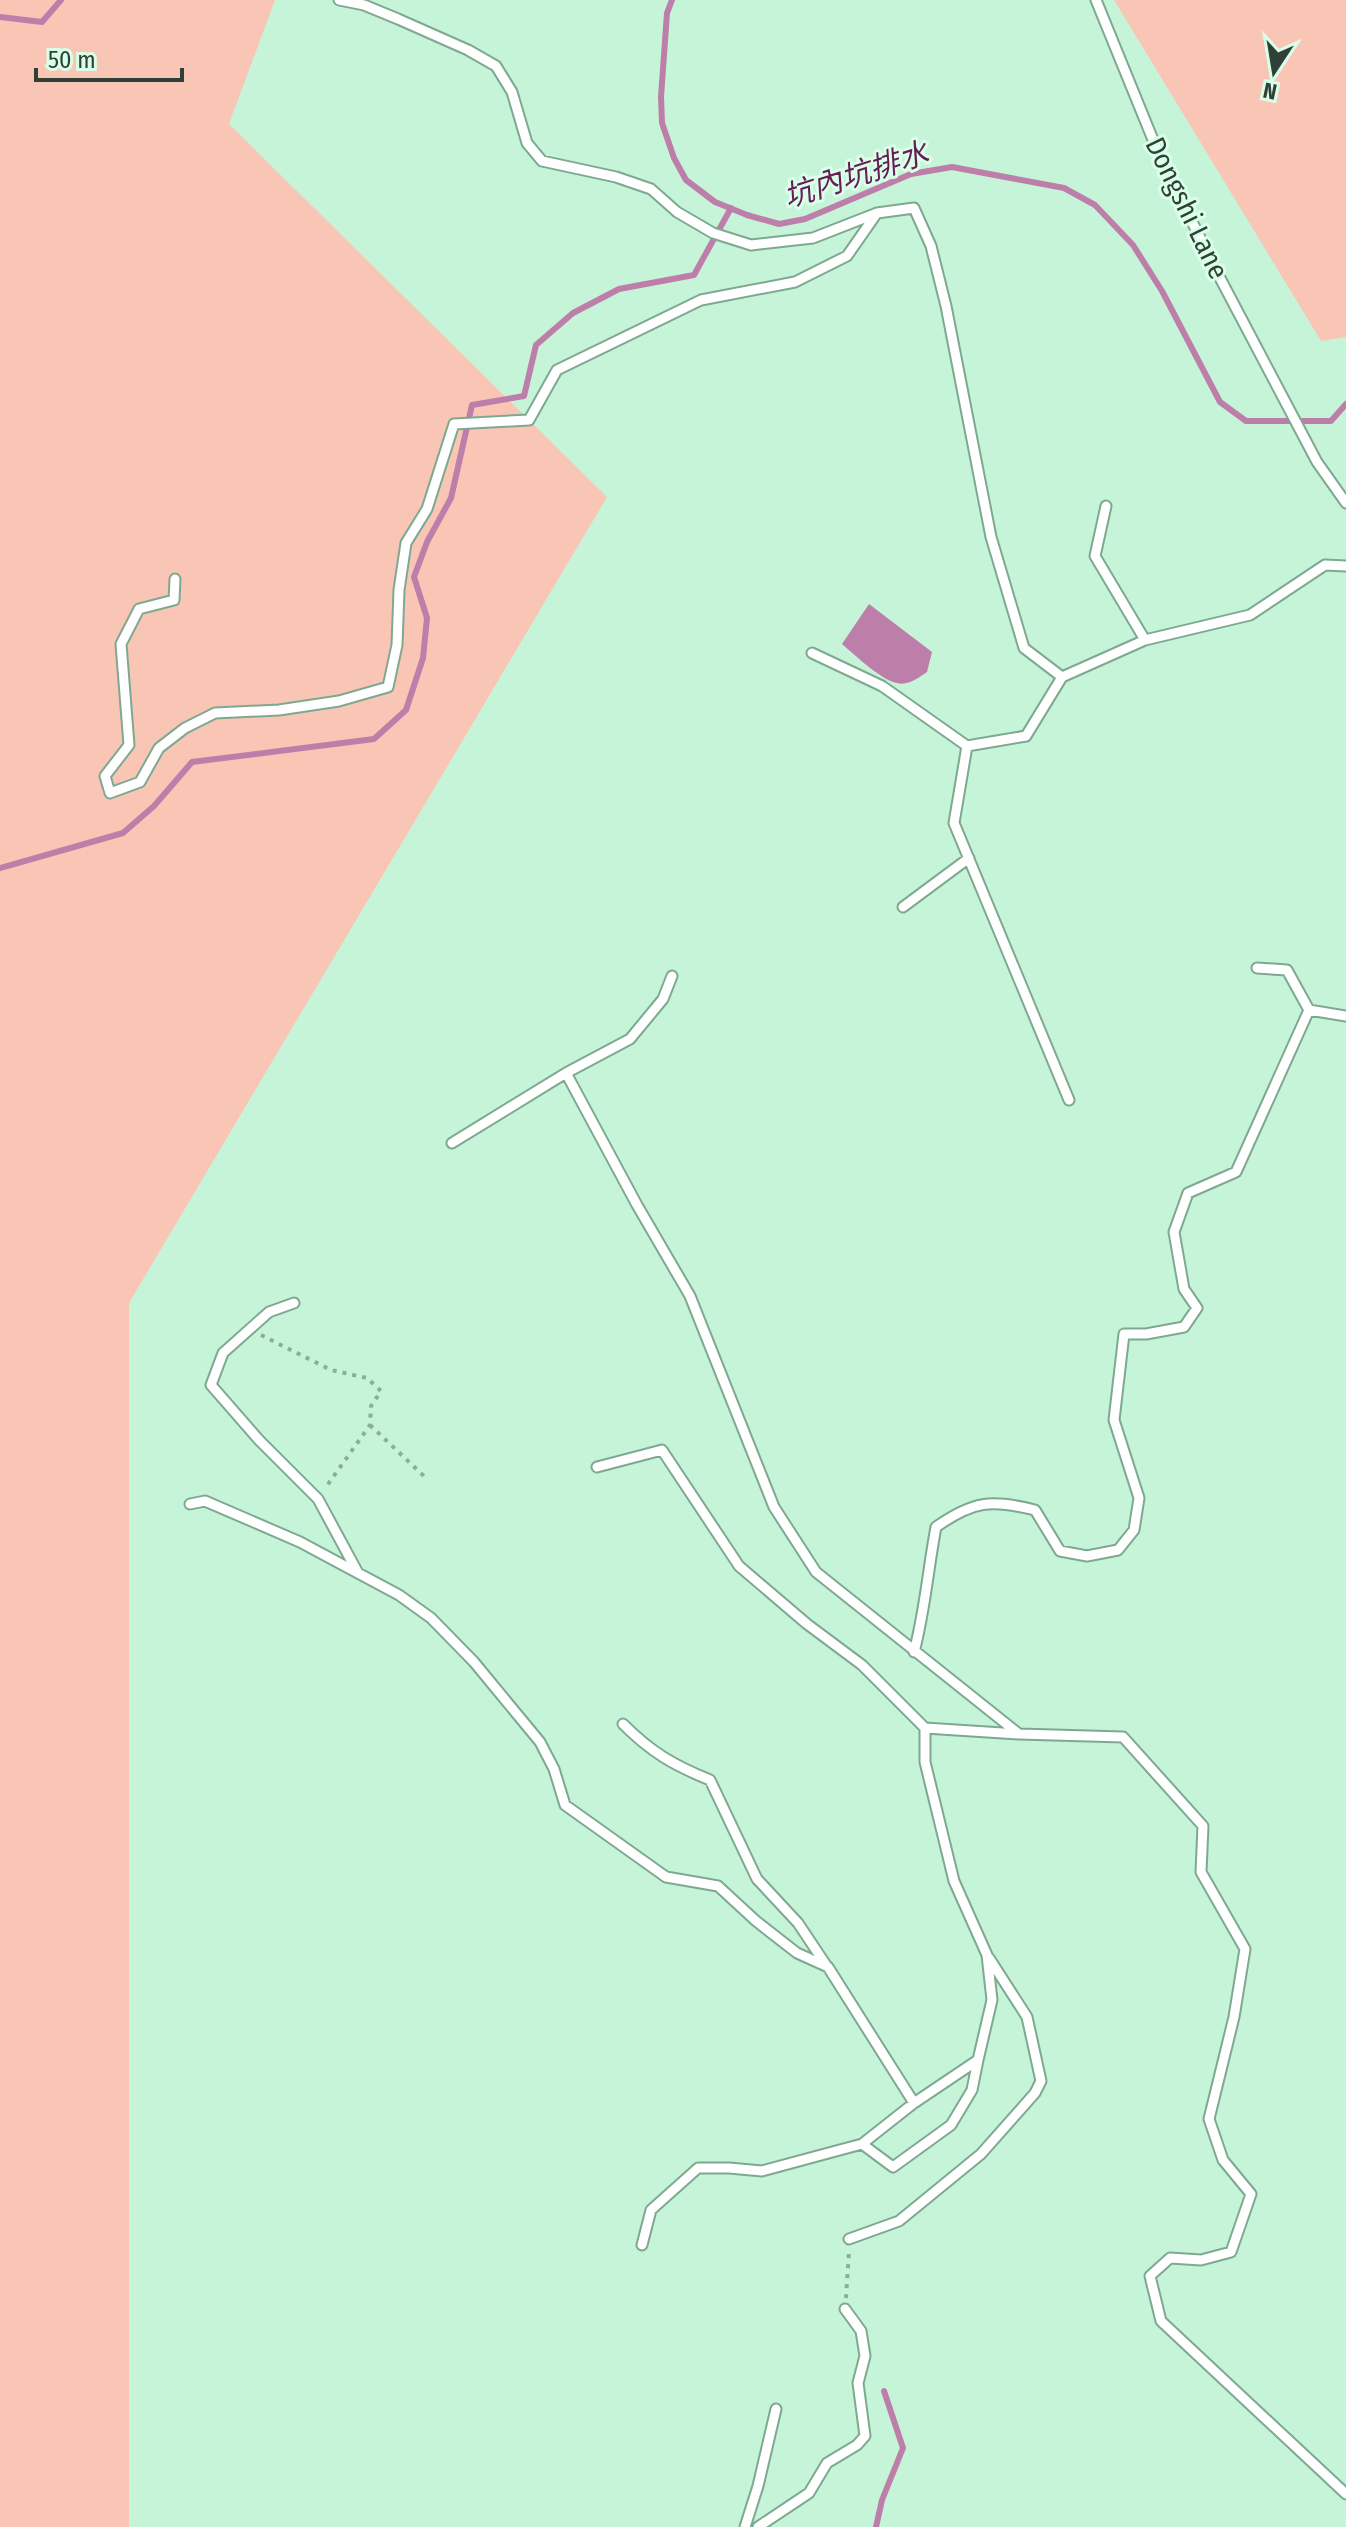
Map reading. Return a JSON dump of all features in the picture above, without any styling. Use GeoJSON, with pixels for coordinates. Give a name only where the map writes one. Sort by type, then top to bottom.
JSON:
{"type":"FeatureCollection","features":[{"type":"Feature","properties":{"kind":"lane","name":"Dongshi Lane"},"geometry":{"type":"LineString","coordinates":[[1096,0],[1160,157],[1290,412],[1317,462],[1346,503]]}},
{"type":"Feature","properties":{"kind":"lane"},"geometry":{"type":"LineString","coordinates":[[345,1],[398,19],[496,66],[512,92],[527,143],[542,161],[616,177],[651,189],[677,212],[713,233],[751,245],[813,238],[877,213],[914,208],[931,246],[946,306],[991,537],[1024,648],[1062,677]]}},
{"type":"Feature","properties":{"kind":"lane"},"geometry":{"type":"LineString","coordinates":[[175,579],[174,600],[139,609],[121,644],[129,745],[105,776],[110,793],[140,782],[159,748],[185,728],[215,713],[279,710],[339,701],[388,687],[397,645],[399,590],[406,543],[427,509],[454,424],[529,420],[557,370],[701,300],[795,282],[847,256],[877,213]]}},
{"type":"Feature","properties":{"kind":"lane"},"geometry":{"type":"LineString","coordinates":[[1106,506],[1095,556],[1145,640]]}},
{"type":"Feature","properties":{"kind":"lane"},"geometry":{"type":"LineString","coordinates":[[812,653],[882,686],[967,746],[1026,736],[1062,677],[1145,640],[1250,615],[1325,565],[1346,566]]}},
{"type":"Feature","properties":{"kind":"lane"},"geometry":{"type":"LineString","coordinates":[[967,746],[954,823],[1069,1100]]}},
{"type":"Feature","properties":{"kind":"lane"},"geometry":{"type":"LineString","coordinates":[[903,907],[969,858]]}},
{"type":"Feature","properties":{"kind":"lane"},"geometry":{"type":"LineString","coordinates":[[1257,968],[1287,970],[1309,1010]]}},
{"type":"Feature","properties":{"kind":"lane"},"geometry":{"type":"LineString","coordinates":[[452,1143],[566,1073],[630,1039],[663,999],[672,976]]}},
{"type":"Feature","properties":{"kind":"lane"},"geometry":{"type":"LineString","coordinates":[[1309,1010],[1346,1016]]}},
{"type":"Feature","properties":{"kind":"lane"},"geometry":{"type":"LineString","coordinates":[[914,1652],[926,1606],[927,1578],[936,1527],[960,1510],[1002,1502],[1035,1510],[1060,1551],[1087,1556],[1118,1550],[1134,1530],[1139,1498],[1114,1420],[1124,1334],[1146,1334],[1184,1327],[1197,1308],[1184,1289],[1174,1232],[1178,1219],[1188,1193],[1236,1172],[1309,1010]]}},
{"type":"Feature","properties":{"kind":"lane"},"geometry":{"type":"LineString","coordinates":[[566,1073],[690,1296],[774,1507],[816,1572],[1019,1734]]}},
{"type":"Feature","properties":{"kind":"lane"},"geometry":{"type":"LineString","coordinates":[[294,1303],[269,1312],[223,1353],[211,1385],[318,1499],[358,1573]]}},
{"type":"Feature","properties":{"kind":"lane"},"geometry":{"type":"LineString","coordinates":[[597,1467],[662,1450],[739,1566],[807,1624],[862,1665],[925,1728],[1123,1737],[1203,1826],[1201,1872],[1245,1949],[1234,2017],[1209,2119],[1223,2160],[1251,2194],[1231,2252],[1201,2260],[1170,2258],[1150,2276],[1161,2321],[1346,2494]]}},
{"type":"Feature","properties":{"kind":"lane"},"geometry":{"type":"LineString","coordinates":[[190,1504],[205,1501],[300,1542],[399,1595],[431,1618],[474,1662],[540,1742],[554,1769],[565,1805],[666,1877],[718,1886],[797,1953],[828,1967]]}},
{"type":"Feature","properties":{"kind":"lane"},"geometry":{"type":"LineString","coordinates":[[623,1724],[647,1748],[685,1770],[710,1780],[757,1879],[798,1923],[914,2103]]}},
{"type":"Feature","properties":{"kind":"lane"},"geometry":{"type":"LineString","coordinates":[[849,2239],[899,2221],[981,2154],[1035,2093],[1041,2081],[1027,2017],[987,1955],[954,1881],[925,1762],[925,1728]]}},
{"type":"Feature","properties":{"kind":"lane"},"geometry":{"type":"LineString","coordinates":[[862,2144],[893,2167],[951,2125],[972,2090],[992,2000],[987,1955]]}},
{"type":"Feature","properties":{"kind":"lane"},"geometry":{"type":"LineString","coordinates":[[642,2245],[651,2210],[698,2168],[762,2171],[862,2144],[914,2103],[978,2060]]}},
{"type":"Feature","properties":{"kind":"lane"},"geometry":{"type":"LineString","coordinates":[[758,2527],[809,2493],[827,2463],[857,2445],[865,2436],[858,2383],[865,2356],[861,2331],[845,2309]]}},
{"type":"Feature","properties":{"kind":"lane"},"geometry":{"type":"LineString","coordinates":[[745,2527],[776,2409]]}},
{"type":"Feature","properties":{"kind":"path"},"geometry":{"type":"LineString","coordinates":[[250,1327],[275,1344],[331,1370],[367,1378],[381,1391],[371,1406],[370,1425],[318,1499]]}},
{"type":"Feature","properties":{"kind":"path"},"geometry":{"type":"LineString","coordinates":[[370,1425],[427,1479]]}},
{"type":"Feature","properties":{"kind":"path"},"geometry":{"type":"LineString","coordinates":[[845,2309],[849,2239]]}},
{"type":"Feature","properties":{"kind":"shaded area"},"geometry":{"type":"Polygon","coordinates":[[[0,0],[275,0],[229,124],[607,497],[129,1303],[129,2527],[0,2527],[0,0]]]}},
{"type":"Feature","properties":{"kind":"shaded area"},"geometry":{"type":"Polygon","coordinates":[[[1114,0],[1346,0],[1346,337],[1321,341],[1114,0]]]}},
{"type":"Feature","properties":{"kind":"shaded area"},"geometry":{"type":"Polygon","coordinates":[[[869,604],[932,652],[927,672],[913,681],[897,683],[883,677],[842,644],[869,604]]]}},
{"type":"Feature","properties":{"kind":"waterway"},"geometry":{"type":"LineString","coordinates":[[0,17],[42,22],[61,0]]}},
{"type":"Feature","properties":{"kind":"waterway","name":"坑內坑排水"},"geometry":{"type":"LineString","coordinates":[[672,0],[667,13],[662,123],[674,158],[686,180],[715,202],[779,224],[805,219],[911,174],[952,167],[1064,188],[1095,205],[1133,245],[1162,291],[1220,402],[1246,421],[1331,421],[1346,404]]}},
{"type":"Feature","properties":{"kind":"waterway"},"geometry":{"type":"LineString","coordinates":[[0,868],[123,833],[154,806],[192,762],[374,739],[406,710],[423,658],[427,618],[414,577],[427,542],[451,498],[472,405],[524,396],[536,345],[573,313],[619,289],[694,275],[731,208]]}},
{"type":"Feature","properties":{"kind":"waterway"},"geometry":{"type":"LineString","coordinates":[[876,2527],[882,2500],[903,2448],[884,2391]]}}]}
